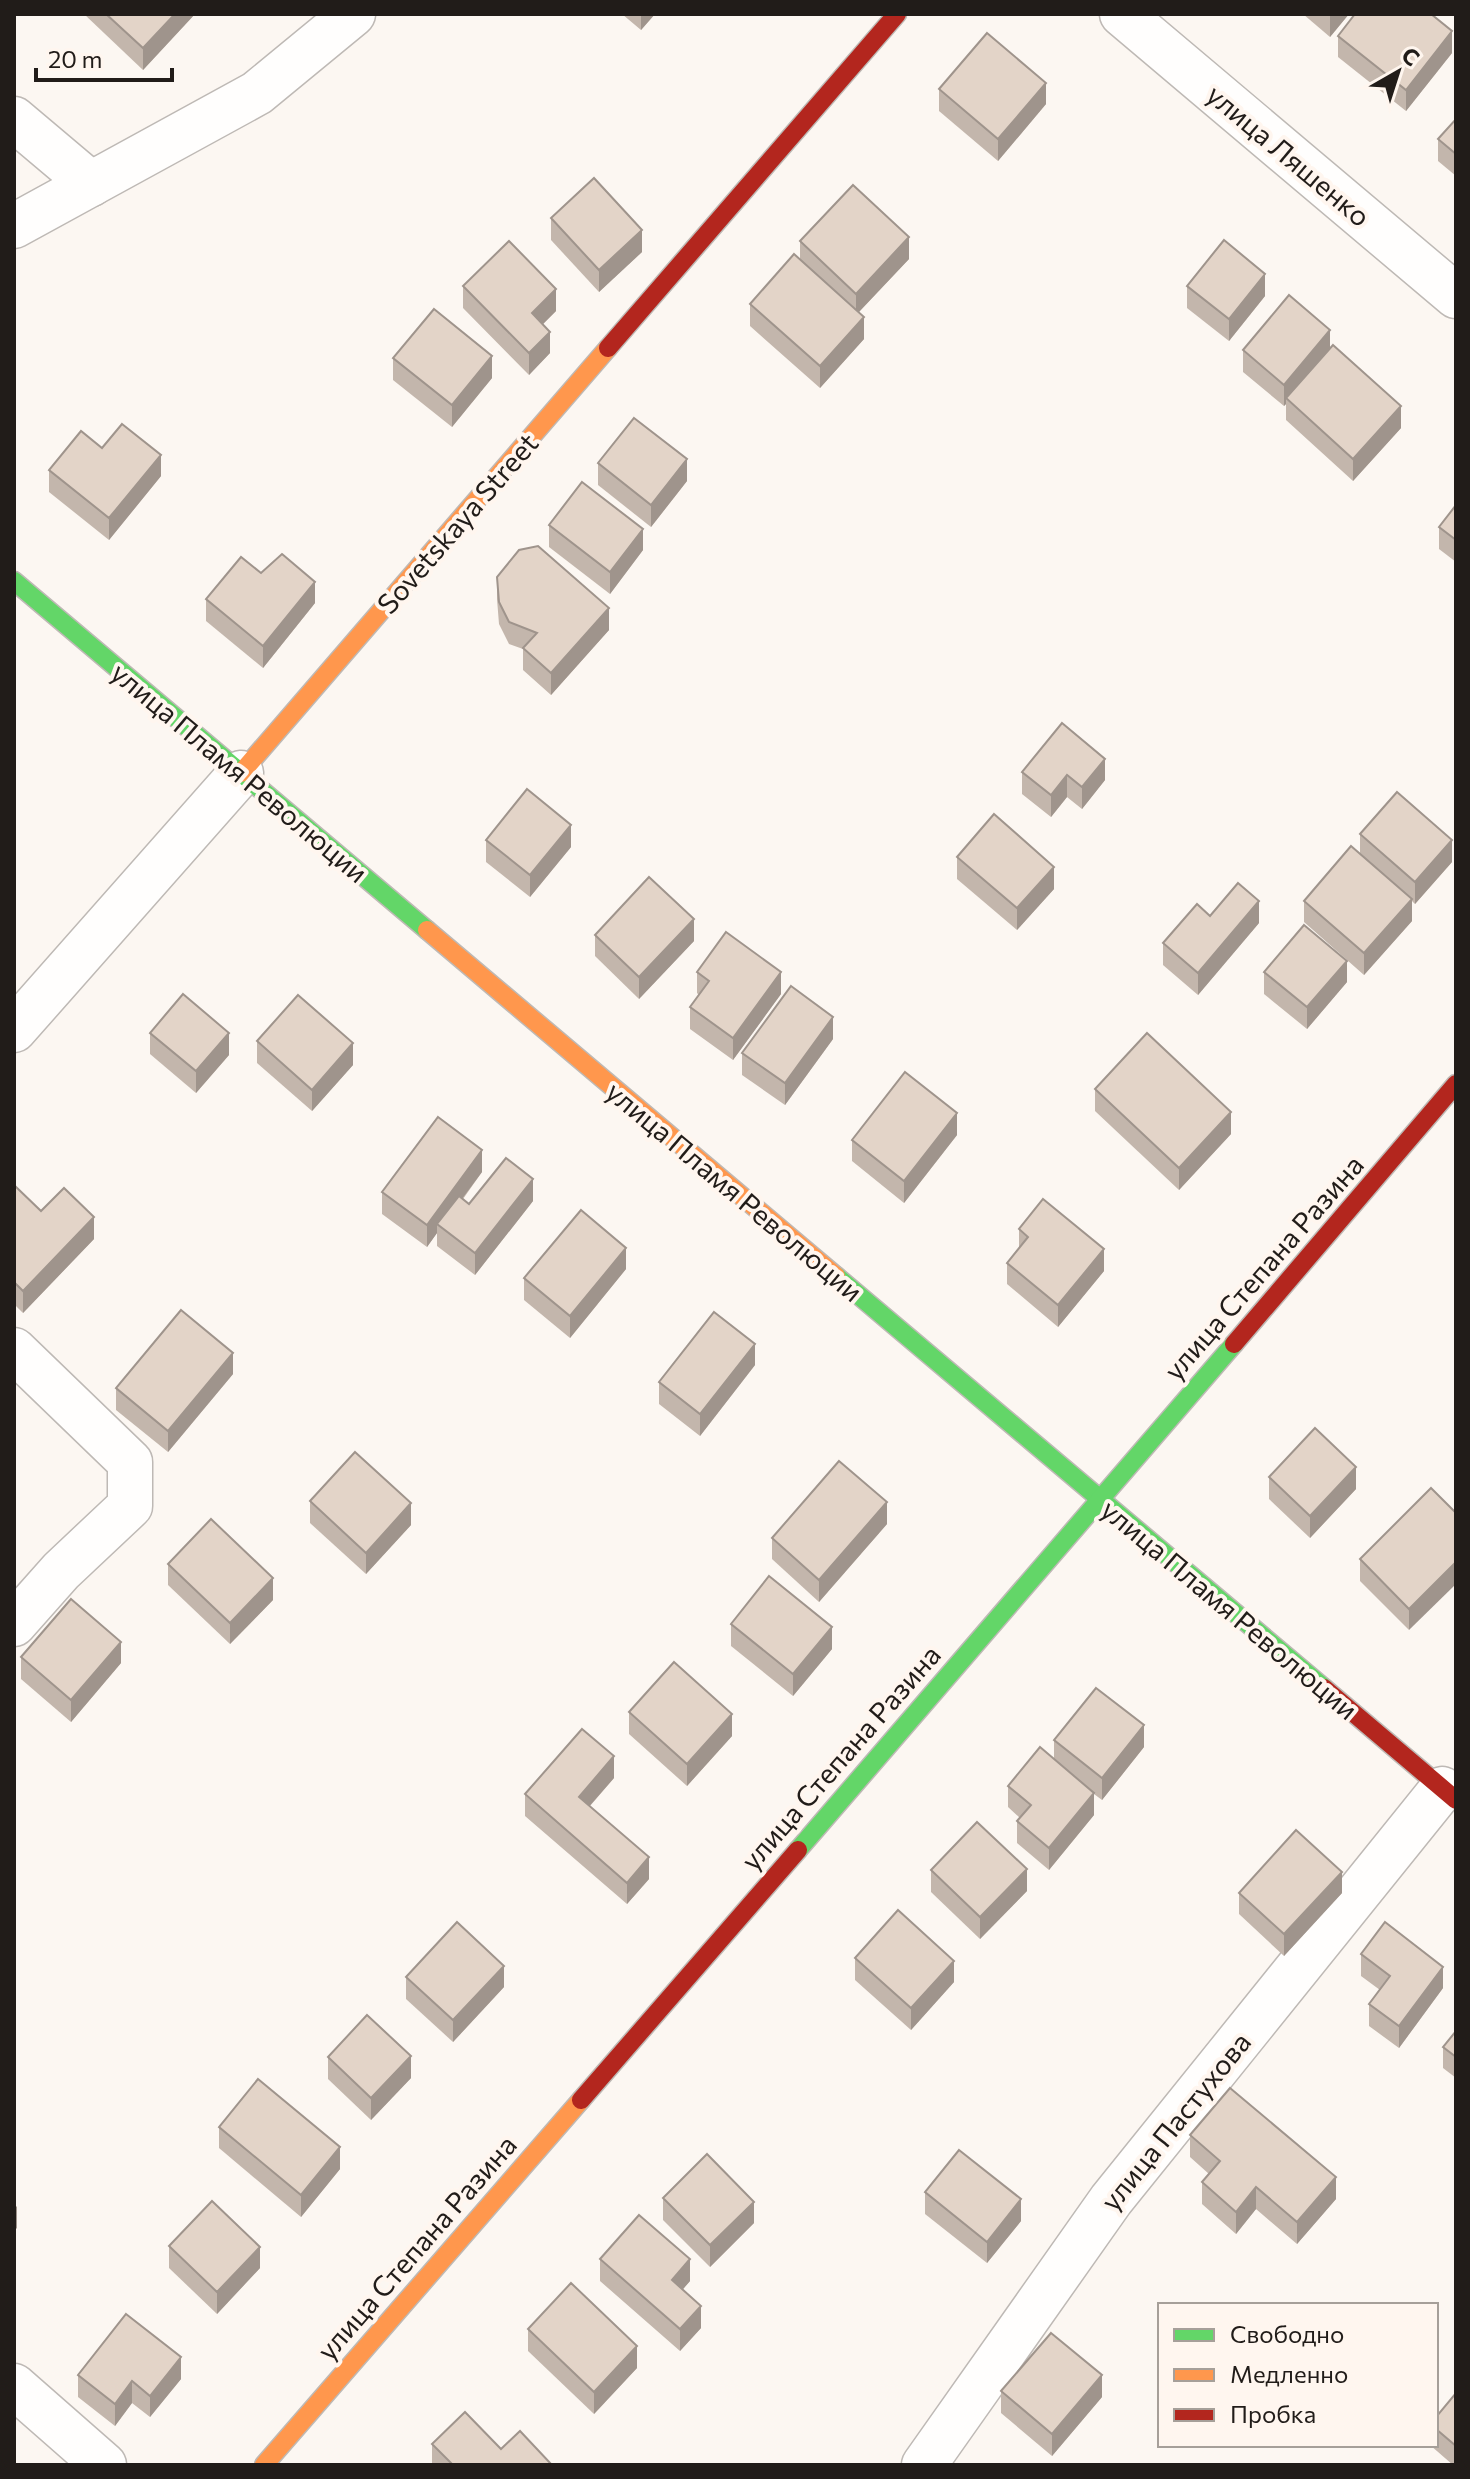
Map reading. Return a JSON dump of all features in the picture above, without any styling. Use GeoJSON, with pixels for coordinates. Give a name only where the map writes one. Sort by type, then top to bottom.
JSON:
{"type":"FeatureCollection","features":[{"type":"Feature","properties":{"kind":"street"},"geometry":{"type":"LineString","coordinates":[[14,226],[257,93],[353,14]]}},
{"type":"Feature","properties":{"kind":"street","name":"Sovetskaya Street"},"geometry":{"type":"LineString","coordinates":[[14,1030],[241,773],[897,14]]}},
{"type":"Feature","properties":{"kind":"street","name":"улица Ляшенко"},"geometry":{"type":"LineString","coordinates":[[1122,14],[1456,296]]}},
{"type":"Feature","properties":{"kind":"street"},"geometry":{"type":"LineString","coordinates":[[14,119],[91,184]]}},
{"type":"Feature","properties":{"kind":"street","name":"улица Пламя Революции"},"geometry":{"type":"LineString","coordinates":[[14,581],[1449,1794]]}},
{"type":"Feature","properties":{"kind":"street","name":"улица Степана Разина"},"geometry":{"type":"LineString","coordinates":[[264,2465],[1101,1500],[1456,1084]]}},
{"type":"Feature","properties":{"kind":"street"},"geometry":{"type":"LineString","coordinates":[[14,1350],[130,1462],[130,1506],[61,1571],[14,1624]]}},
{"type":"Feature","properties":{"kind":"street","name":"улица Пастухова"},"geometry":{"type":"LineString","coordinates":[[924,2465],[1111,2200],[1449,1794]]}},
{"type":"Feature","properties":{"kind":"street"},"geometry":{"type":"LineString","coordinates":[[14,2386],[104,2465]]}},
{"type":"Feature","properties":{"kind":"building"},"geometry":{"type":"Polygon","coordinates":[[[106,14],[175,14],[143,48],[106,14]]]}},
{"type":"Feature","properties":{"kind":"building"},"geometry":{"type":"Polygon","coordinates":[[[1355,14],[1431,14],[1452,31],[1406,90],[1338,36],[1355,14]]]}},
{"type":"Feature","properties":{"kind":"building"},"geometry":{"type":"Polygon","coordinates":[[[987,33],[1046,83],[998,139],[939,89],[987,33]]]}},
{"type":"Feature","properties":{"kind":"building"},"geometry":{"type":"Polygon","coordinates":[[[1456,119],[1456,154],[1438,139],[1456,119]]]}},
{"type":"Feature","properties":{"kind":"building"},"geometry":{"type":"Polygon","coordinates":[[[594,178],[642,230],[599,270],[551,218],[594,178]]]}},
{"type":"Feature","properties":{"kind":"building"},"geometry":{"type":"Polygon","coordinates":[[[853,185],[909,237],[856,294],[800,241],[853,185]]]}},
{"type":"Feature","properties":{"kind":"building"},"geometry":{"type":"Polygon","coordinates":[[[1224,240],[1265,274],[1229,319],[1187,286],[1224,240]]]}},
{"type":"Feature","properties":{"kind":"building"},"geometry":{"type":"Polygon","coordinates":[[[509,241],[556,289],[532,313],[550,332],[529,353],[463,286],[509,241]]]}},
{"type":"Feature","properties":{"kind":"building"},"geometry":{"type":"Polygon","coordinates":[[[794,254],[864,317],[820,366],[750,304],[794,254]]]}},
{"type":"Feature","properties":{"kind":"building"},"geometry":{"type":"Polygon","coordinates":[[[1289,295],[1330,330],[1284,385],[1243,350],[1289,295]]]}},
{"type":"Feature","properties":{"kind":"building"},"geometry":{"type":"Polygon","coordinates":[[[434,309],[492,356],[452,405],[393,358],[434,309]]]}},
{"type":"Feature","properties":{"kind":"building"},"geometry":{"type":"Polygon","coordinates":[[[1333,345],[1401,406],[1353,459],[1286,398],[1333,345]]]}},
{"type":"Feature","properties":{"kind":"building"},"geometry":{"type":"Polygon","coordinates":[[[634,418],[687,459],[651,505],[598,463],[634,418]]]}},
{"type":"Feature","properties":{"kind":"building"},"geometry":{"type":"Polygon","coordinates":[[[122,424],[161,455],[109,518],[49,470],[81,431],[102,448],[122,424]]]}},
{"type":"Feature","properties":{"kind":"building"},"geometry":{"type":"Polygon","coordinates":[[[582,482],[643,529],[610,572],[549,525],[582,482]]]}},
{"type":"Feature","properties":{"kind":"building"},"geometry":{"type":"Polygon","coordinates":[[[1456,505],[1456,540],[1439,527],[1456,505]]]}},
{"type":"Feature","properties":{"kind":"building"},"geometry":{"type":"Polygon","coordinates":[[[538,546],[609,608],[551,673],[523,648],[537,633],[509,622],[499,602],[497,577],[519,550],[538,546]]]}},
{"type":"Feature","properties":{"kind":"building"},"geometry":{"type":"Polygon","coordinates":[[[282,554],[315,582],[263,646],[206,599],[241,557],[261,573],[282,554]]]}},
{"type":"Feature","properties":{"kind":"building"},"geometry":{"type":"Polygon","coordinates":[[[1062,723],[1105,759],[1082,787],[1067,775],[1051,795],[1022,772],[1062,723]]]}},
{"type":"Feature","properties":{"kind":"building"},"geometry":{"type":"Polygon","coordinates":[[[527,789],[571,825],[530,875],[486,840],[527,789]]]}},
{"type":"Feature","properties":{"kind":"building"},"geometry":{"type":"Polygon","coordinates":[[[1397,792],[1452,840],[1415,882],[1360,834],[1397,792]]]}},
{"type":"Feature","properties":{"kind":"building"},"geometry":{"type":"Polygon","coordinates":[[[994,814],[1054,867],[1017,908],[957,857],[994,814]]]}},
{"type":"Feature","properties":{"kind":"building"},"geometry":{"type":"Polygon","coordinates":[[[1351,846],[1412,899],[1364,953],[1304,901],[1351,846]]]}},
{"type":"Feature","properties":{"kind":"building"},"geometry":{"type":"Polygon","coordinates":[[[649,877],[694,919],[639,977],[595,935],[649,877]]]}},
{"type":"Feature","properties":{"kind":"building"},"geometry":{"type":"Polygon","coordinates":[[[1238,883],[1259,901],[1198,973],[1163,943],[1197,904],[1210,916],[1238,883]]]}},
{"type":"Feature","properties":{"kind":"building"},"geometry":{"type":"Polygon","coordinates":[[[1304,925],[1347,961],[1307,1007],[1264,972],[1304,925]]]}},
{"type":"Feature","properties":{"kind":"building"},"geometry":{"type":"Polygon","coordinates":[[[726,932],[781,972],[733,1038],[690,1007],[709,981],[697,972],[726,932]]]}},
{"type":"Feature","properties":{"kind":"building"},"geometry":{"type":"Polygon","coordinates":[[[791,986],[833,1017],[785,1083],[742,1053],[791,986]]]}},
{"type":"Feature","properties":{"kind":"building"},"geometry":{"type":"Polygon","coordinates":[[[183,994],[229,1033],[196,1071],[150,1033],[183,994]]]}},
{"type":"Feature","properties":{"kind":"building"},"geometry":{"type":"Polygon","coordinates":[[[298,995],[353,1043],[312,1090],[257,1041],[298,995]]]}},
{"type":"Feature","properties":{"kind":"building"},"geometry":{"type":"Polygon","coordinates":[[[1147,1033],[1231,1112],[1179,1168],[1095,1089],[1147,1033]]]}},
{"type":"Feature","properties":{"kind":"building"},"geometry":{"type":"Polygon","coordinates":[[[905,1072],[957,1113],[904,1181],[852,1140],[905,1072]]]}},
{"type":"Feature","properties":{"kind":"building"},"geometry":{"type":"Polygon","coordinates":[[[438,1117],[482,1150],[427,1225],[382,1192],[438,1117]]]}},
{"type":"Feature","properties":{"kind":"building"},"geometry":{"type":"Polygon","coordinates":[[[506,1158],[533,1179],[475,1253],[437,1224],[459,1196],[469,1204],[506,1158]]]}},
{"type":"Feature","properties":{"kind":"building"},"geometry":{"type":"Polygon","coordinates":[[[14,1185],[41,1211],[64,1188],[94,1217],[23,1291],[14,1282],[14,1185]]]}},
{"type":"Feature","properties":{"kind":"building"},"geometry":{"type":"Polygon","coordinates":[[[1043,1199],[1104,1249],[1058,1305],[1007,1263],[1028,1237],[1019,1229],[1043,1199]]]}},
{"type":"Feature","properties":{"kind":"building"},"geometry":{"type":"Polygon","coordinates":[[[581,1210],[626,1248],[570,1316],[524,1278],[581,1210]]]}},
{"type":"Feature","properties":{"kind":"building"},"geometry":{"type":"Polygon","coordinates":[[[181,1310],[233,1353],[168,1431],[116,1388],[181,1310]]]}},
{"type":"Feature","properties":{"kind":"building"},"geometry":{"type":"Polygon","coordinates":[[[714,1312],[755,1344],[700,1414],[659,1382],[714,1312]]]}},
{"type":"Feature","properties":{"kind":"building"},"geometry":{"type":"Polygon","coordinates":[[[1315,1428],[1356,1467],[1310,1516],[1269,1477],[1315,1428]]]}},
{"type":"Feature","properties":{"kind":"building"},"geometry":{"type":"Polygon","coordinates":[[[355,1452],[411,1503],[366,1553],[310,1501],[355,1452]]]}},
{"type":"Feature","properties":{"kind":"building"},"geometry":{"type":"Polygon","coordinates":[[[839,1461],[887,1502],[819,1580],[772,1538],[839,1461]]]}},
{"type":"Feature","properties":{"kind":"building"},"geometry":{"type":"Polygon","coordinates":[[[1431,1488],[1456,1513],[1456,1562],[1409,1609],[1360,1559],[1431,1488]]]}},
{"type":"Feature","properties":{"kind":"building"},"geometry":{"type":"Polygon","coordinates":[[[211,1519],[273,1578],[230,1623],[168,1564],[211,1519]]]}},
{"type":"Feature","properties":{"kind":"building"},"geometry":{"type":"Polygon","coordinates":[[[769,1576],[832,1627],[793,1674],[731,1624],[769,1576]]]}},
{"type":"Feature","properties":{"kind":"building"},"geometry":{"type":"Polygon","coordinates":[[[71,1599],[121,1642],[71,1700],[21,1657],[71,1599]]]}},
{"type":"Feature","properties":{"kind":"building"},"geometry":{"type":"Polygon","coordinates":[[[674,1662],[732,1714],[687,1764],[629,1712],[674,1662]]]}},
{"type":"Feature","properties":{"kind":"building"},"geometry":{"type":"Polygon","coordinates":[[[1096,1688],[1144,1725],[1102,1778],[1054,1740],[1096,1688]]]}},
{"type":"Feature","properties":{"kind":"building"},"geometry":{"type":"Polygon","coordinates":[[[582,1729],[614,1756],[579,1797],[649,1857],[627,1883],[525,1794],[582,1729]]]}},
{"type":"Feature","properties":{"kind":"building"},"geometry":{"type":"Polygon","coordinates":[[[1040,1747],[1094,1793],[1049,1848],[1017,1821],[1031,1805],[1008,1786],[1040,1747]]]}},
{"type":"Feature","properties":{"kind":"building"},"geometry":{"type":"Polygon","coordinates":[[[977,1822],[1027,1869],[980,1917],[931,1870],[977,1822]]]}},
{"type":"Feature","properties":{"kind":"building"},"geometry":{"type":"Polygon","coordinates":[[[1296,1830],[1342,1872],[1284,1934],[1239,1893],[1296,1830]]]}},
{"type":"Feature","properties":{"kind":"building"},"geometry":{"type":"Polygon","coordinates":[[[898,1910],[954,1961],[911,2008],[855,1958],[898,1910]]]}},
{"type":"Feature","properties":{"kind":"building"},"geometry":{"type":"Polygon","coordinates":[[[457,1922],[504,1966],[453,2020],[406,1977],[457,1922]]]}},
{"type":"Feature","properties":{"kind":"building"},"geometry":{"type":"Polygon","coordinates":[[[1385,1922],[1443,1967],[1399,2026],[1369,2004],[1390,1976],[1361,1954],[1385,1922]]]}},
{"type":"Feature","properties":{"kind":"building"},"geometry":{"type":"Polygon","coordinates":[[[367,2015],[411,2056],[371,2098],[328,2057],[367,2015]]]}},
{"type":"Feature","properties":{"kind":"building"},"geometry":{"type":"Polygon","coordinates":[[[1456,2031],[1456,2057],[1443,2047],[1456,2031]]]}},
{"type":"Feature","properties":{"kind":"building"},"geometry":{"type":"Polygon","coordinates":[[[258,2079],[340,2147],[301,2195],[219,2127],[258,2079]]]}},
{"type":"Feature","properties":{"kind":"building"},"geometry":{"type":"Polygon","coordinates":[[[1230,2088],[1336,2177],[1297,2222],[1256,2187],[1236,2212],[1202,2182],[1220,2161],[1190,2135],[1230,2088]]]}},
{"type":"Feature","properties":{"kind":"building"},"geometry":{"type":"Polygon","coordinates":[[[959,2150],[1021,2199],[987,2242],[925,2192],[959,2150]]]}},
{"type":"Feature","properties":{"kind":"building"},"geometry":{"type":"Polygon","coordinates":[[[707,2154],[754,2202],[710,2245],[663,2198],[707,2154]]]}},
{"type":"Feature","properties":{"kind":"building"},"geometry":{"type":"Polygon","coordinates":[[[212,2201],[260,2247],[217,2292],[169,2246],[212,2201]]]}},
{"type":"Feature","properties":{"kind":"building"},"geometry":{"type":"Polygon","coordinates":[[[639,2215],[690,2259],[672,2280],[701,2306],[680,2329],[600,2259],[639,2215]]]}},
{"type":"Feature","properties":{"kind":"building"},"geometry":{"type":"Polygon","coordinates":[[[571,2283],[637,2346],[594,2392],[528,2329],[571,2283]]]}},
{"type":"Feature","properties":{"kind":"building"},"geometry":{"type":"Polygon","coordinates":[[[126,2314],[181,2357],[150,2396],[132,2381],[115,2404],[78,2375],[126,2314]]]}},
{"type":"Feature","properties":{"kind":"building"},"geometry":{"type":"Polygon","coordinates":[[[1051,2333],[1102,2375],[1052,2434],[1001,2391],[1051,2333]]]}},
{"type":"Feature","properties":{"kind":"building"},"geometry":{"type":"Polygon","coordinates":[[[1456,2393],[1456,2446],[1438,2431],[1438,2415],[1456,2393]]]}},
{"type":"Feature","properties":{"kind":"building"},"geometry":{"type":"Polygon","coordinates":[[[465,2412],[501,2449],[520,2431],[552,2465],[453,2465],[432,2444],[465,2412]]]}},
{"type":"Feature","properties":{"kind":"traffic: fast"},"geometry":{"type":"LineString","coordinates":[[14,581],[427,930]]}},
{"type":"Feature","properties":{"kind":"traffic: fast"},"geometry":{"type":"LineString","coordinates":[[836,1276],[1324,1688]]}},
{"type":"Feature","properties":{"kind":"traffic: fast"},"geometry":{"type":"LineString","coordinates":[[798,1850],[1234,1344]]}},
{"type":"Feature","properties":{"kind":"traffic: slow"},"geometry":{"type":"LineString","coordinates":[[241,773],[608,348]]}},
{"type":"Feature","properties":{"kind":"traffic: slow"},"geometry":{"type":"LineString","coordinates":[[427,930],[836,1276]]}},
{"type":"Feature","properties":{"kind":"traffic: slow"},"geometry":{"type":"LineString","coordinates":[[264,2465],[581,2100]]}},
{"type":"Feature","properties":{"kind":"traffic: jam"},"geometry":{"type":"LineString","coordinates":[[608,348],[897,14]]}},
{"type":"Feature","properties":{"kind":"traffic: jam"},"geometry":{"type":"LineString","coordinates":[[1234,1344],[1456,1084]]}},
{"type":"Feature","properties":{"kind":"traffic: jam"},"geometry":{"type":"LineString","coordinates":[[1324,1688],[1456,1800]]}},
{"type":"Feature","properties":{"kind":"traffic: jam"},"geometry":{"type":"LineString","coordinates":[[581,2100],[798,1850]]}}]}
